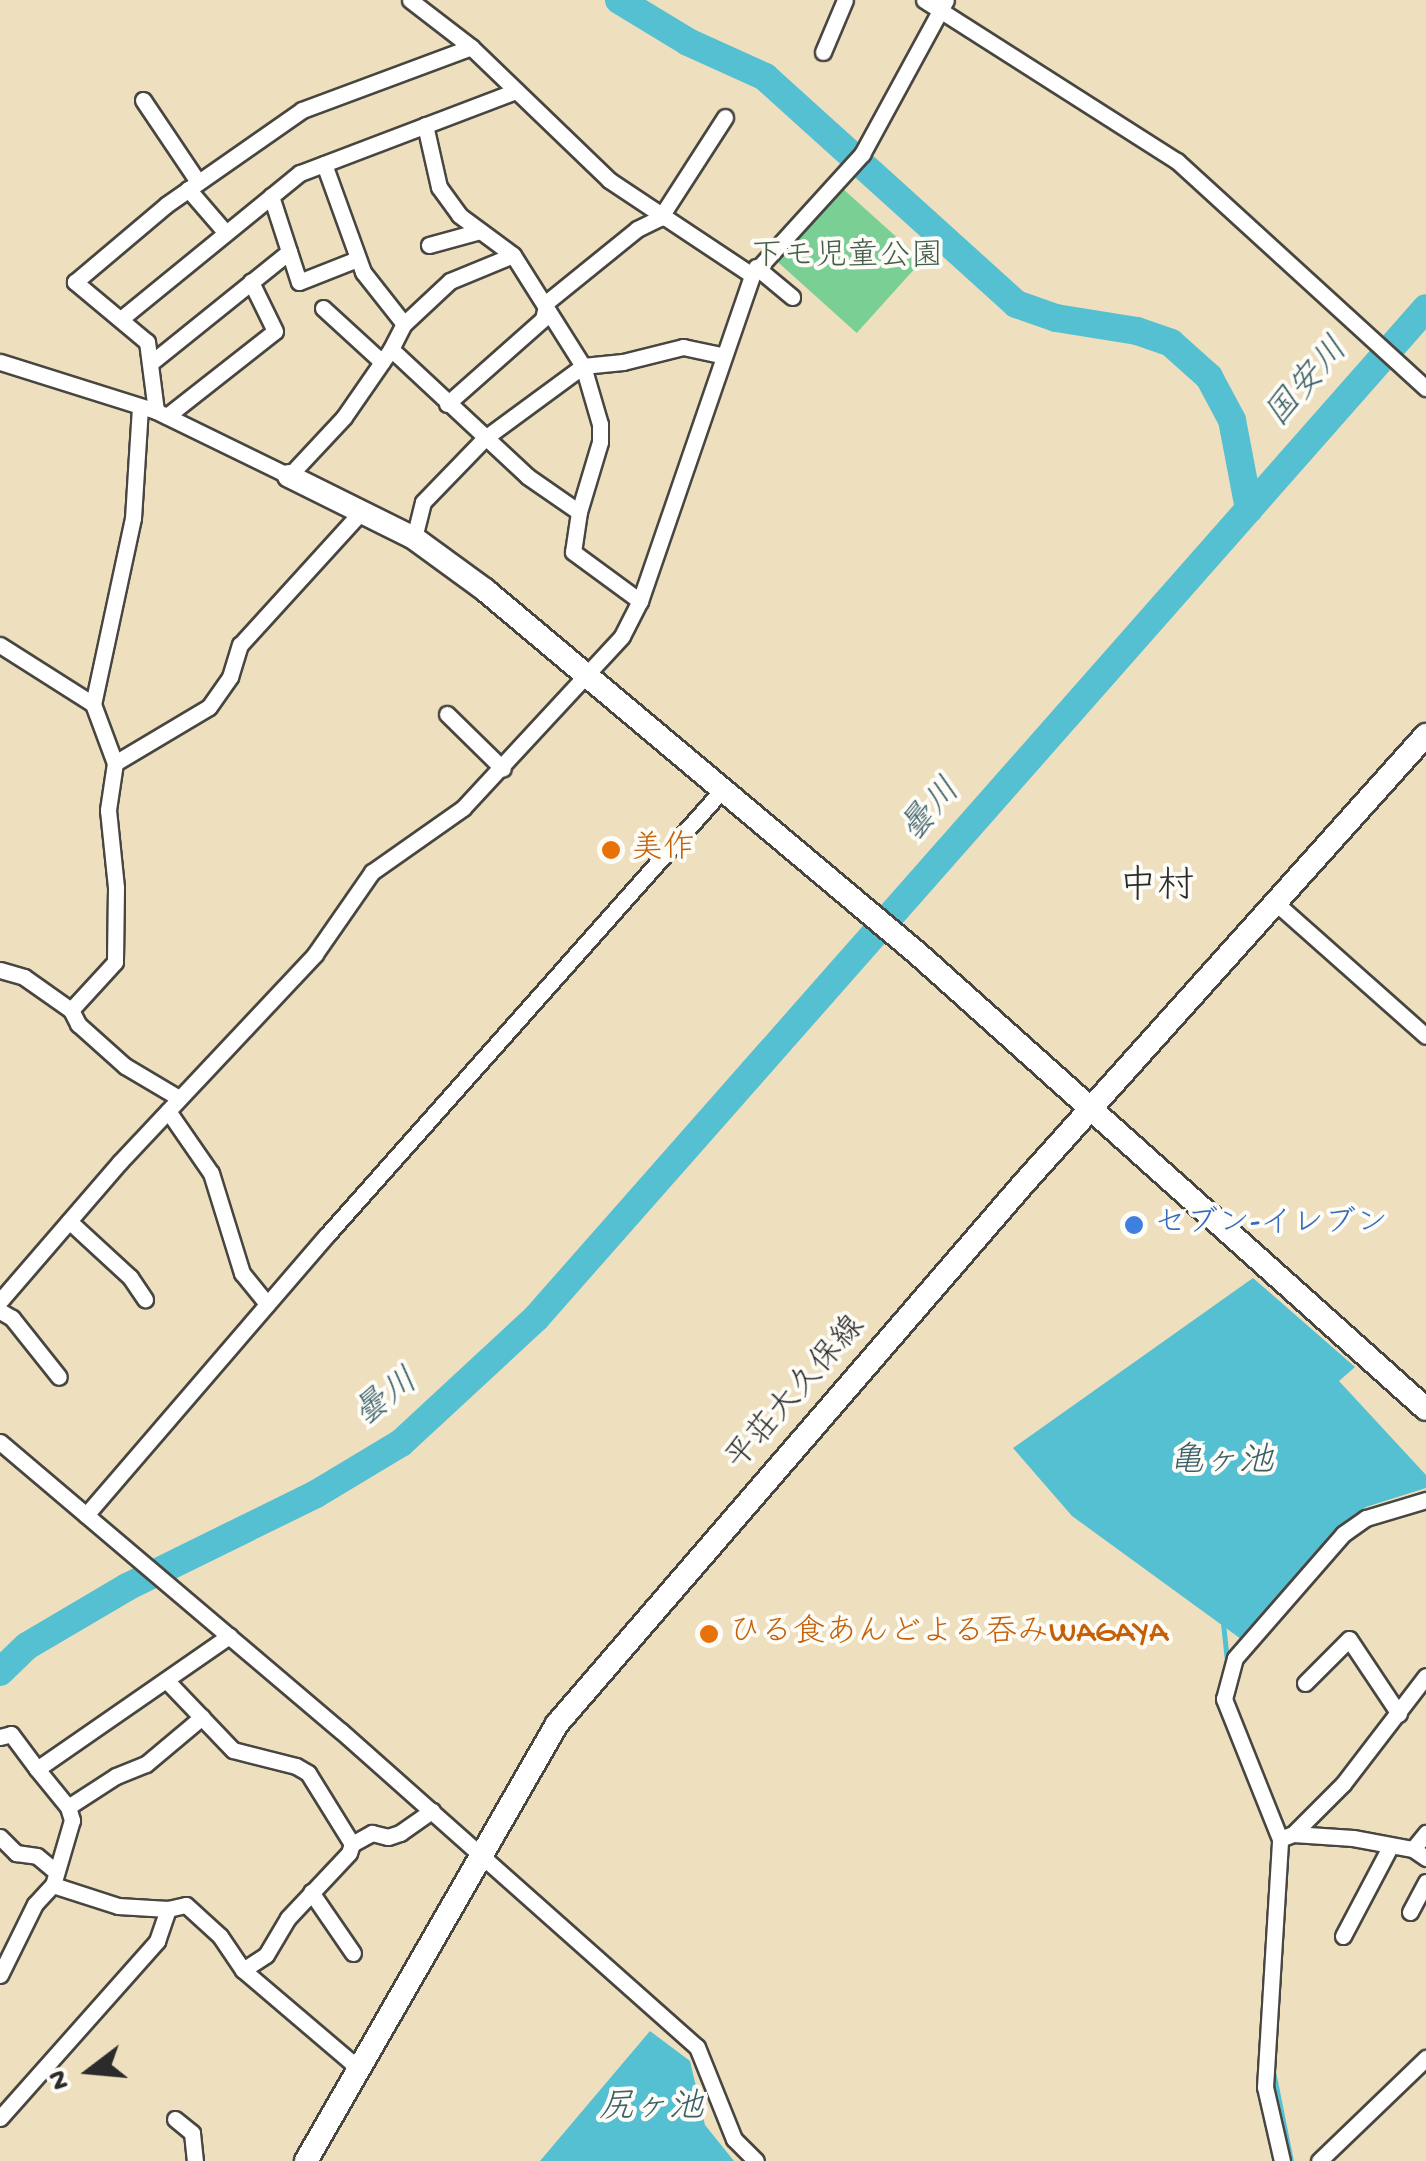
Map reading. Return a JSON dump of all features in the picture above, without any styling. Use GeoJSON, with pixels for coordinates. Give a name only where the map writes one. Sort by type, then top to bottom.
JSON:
{"type":"FeatureCollection","features":[{"type":"Feature","properties":{"kind":"main road"},"geometry":{"type":"LineString","coordinates":[[289,476],[414,538],[585,673],[917,953],[1426,1409]]}},
{"type":"Feature","properties":{"kind":"main road","name":"平荘大久保線"},"geometry":{"type":"LineString","coordinates":[[306,2161],[558,1724],[1092,1108],[1426,735]]}},
{"type":"Feature","properties":{"kind":"street"},"geometry":{"type":"LineString","coordinates":[[410,0],[471,47],[609,180],[660,218],[792,297]]}},
{"type":"Feature","properties":{"kind":"street"},"geometry":{"type":"LineString","coordinates":[[823,52],[845,0]]}},
{"type":"Feature","properties":{"kind":"street"},"geometry":{"type":"LineString","coordinates":[[924,0],[944,5],[1177,161],[1426,388]]}},
{"type":"Feature","properties":{"kind":"street"},"geometry":{"type":"LineString","coordinates":[[0,1300],[173,1105],[315,954],[372,872],[463,808],[622,636],[640,601],[720,356],[754,271],[862,154],[944,5]]}},
{"type":"Feature","properties":{"kind":"street"},"geometry":{"type":"LineString","coordinates":[[71,1010],[116,962],[116,888],[108,810],[115,763],[93,704],[154,411],[152,362],[146,342],[75,282],[193,186],[302,110],[471,47]]}},
{"type":"Feature","properties":{"kind":"street"},"geometry":{"type":"LineString","coordinates":[[122,318],[300,173],[516,92]]}},
{"type":"Feature","properties":{"kind":"street"},"geometry":{"type":"LineString","coordinates":[[142,100],[226,233]]}},
{"type":"Feature","properties":{"kind":"street"},"geometry":{"type":"LineString","coordinates":[[447,404],[543,319],[547,302],[637,229],[660,218],[725,117]]}},
{"type":"Feature","properties":{"kind":"street"},"geometry":{"type":"LineString","coordinates":[[425,126],[440,186],[458,215],[513,255],[547,302],[584,366],[600,424],[600,442],[579,512],[573,552],[640,601]]}},
{"type":"Feature","properties":{"kind":"street"},"geometry":{"type":"LineString","coordinates":[[324,164],[357,259],[404,324]]}},
{"type":"Feature","properties":{"kind":"street"},"geometry":{"type":"LineString","coordinates":[[271,196],[299,282],[357,259]]}},
{"type":"Feature","properties":{"kind":"street"},"geometry":{"type":"LineString","coordinates":[[428,245],[480,231]]}},
{"type":"Feature","properties":{"kind":"street"},"geometry":{"type":"LineString","coordinates":[[152,362],[290,252]]}},
{"type":"Feature","properties":{"kind":"street"},"geometry":{"type":"LineString","coordinates":[[0,362],[154,411],[289,476],[325,440],[387,356],[404,324],[450,281],[513,255]]}},
{"type":"Feature","properties":{"kind":"street"},"geometry":{"type":"LineString","coordinates":[[154,411],[275,331],[251,282]]}},
{"type":"Feature","properties":{"kind":"street"},"geometry":{"type":"LineString","coordinates":[[323,308],[447,404],[527,476],[579,512]]}},
{"type":"Feature","properties":{"kind":"street"},"geometry":{"type":"LineString","coordinates":[[414,538],[423,502],[484,438],[584,366],[623,362],[683,347],[720,356]]}},
{"type":"Feature","properties":{"kind":"street"},"geometry":{"type":"LineString","coordinates":[[115,763],[210,707],[230,677],[240,645],[360,513]]}},
{"type":"Feature","properties":{"kind":"street"},"geometry":{"type":"LineString","coordinates":[[0,645],[93,704]]}},
{"type":"Feature","properties":{"kind":"street"},"geometry":{"type":"LineString","coordinates":[[448,714],[503,769]]}},
{"type":"Feature","properties":{"kind":"street"},"geometry":{"type":"LineString","coordinates":[[86,1515],[723,789]]}},
{"type":"Feature","properties":{"kind":"street"},"geometry":{"type":"LineString","coordinates":[[1276,904],[1426,1036]]}},
{"type":"Feature","properties":{"kind":"street"},"geometry":{"type":"LineString","coordinates":[[0,970],[24,977],[71,1010],[78,1024],[173,1105],[211,1174],[242,1273],[268,1304]]}},
{"type":"Feature","properties":{"kind":"street"},"geometry":{"type":"LineString","coordinates":[[70,1220],[130,1277],[145,1299]]}},
{"type":"Feature","properties":{"kind":"street"},"geometry":{"type":"LineString","coordinates":[[0,1311],[12,1318],[59,1377]]}},
{"type":"Feature","properties":{"kind":"street"},"geometry":{"type":"LineString","coordinates":[[0,1442],[432,1811],[696,2047],[734,2139],[756,2161]]}},
{"type":"Feature","properties":{"kind":"street"},"geometry":{"type":"LineString","coordinates":[[1282,2161],[1265,2087],[1286,1836],[1224,1698],[1235,1658],[1343,1534],[1366,1518],[1426,1500]]}},
{"type":"Feature","properties":{"kind":"street"},"geometry":{"type":"LineString","coordinates":[[37,1770],[229,1636]]}},
{"type":"Feature","properties":{"kind":"street"},"geometry":{"type":"LineString","coordinates":[[1306,1683],[1349,1639],[1399,1714]]}},
{"type":"Feature","properties":{"kind":"street"},"geometry":{"type":"LineString","coordinates":[[1286,1836],[1372,1752],[1426,1676]]}},
{"type":"Feature","properties":{"kind":"street"},"geometry":{"type":"LineString","coordinates":[[166,1680],[233,1750],[296,1766],[308,1774],[352,1844]]}},
{"type":"Feature","properties":{"kind":"street"},"geometry":{"type":"LineString","coordinates":[[68,1807],[116,1776],[146,1764],[202,1717]]}},
{"type":"Feature","properties":{"kind":"street"},"geometry":{"type":"LineString","coordinates":[[0,1737],[12,1734],[68,1807],[70,1833],[54,1878],[35,1904],[2,1966]]}},
{"type":"Feature","properties":{"kind":"street"},"geometry":{"type":"LineString","coordinates":[[243,1970],[266,1955],[288,1918],[349,1854],[352,1844],[372,1833],[388,1837],[432,1811]]}},
{"type":"Feature","properties":{"kind":"street"},"geometry":{"type":"LineString","coordinates":[[0,1837],[22,1857],[37,1856],[70,1833]]}},
{"type":"Feature","properties":{"kind":"street"},"geometry":{"type":"LineString","coordinates":[[1286,1836],[1353,1838],[1419,1854],[1426,1833]]}},
{"type":"Feature","properties":{"kind":"street"},"geometry":{"type":"LineString","coordinates":[[1343,1936],[1390,1847]]}},
{"type":"Feature","properties":{"kind":"street"},"geometry":{"type":"LineString","coordinates":[[0,1866],[13,1850]]}},
{"type":"Feature","properties":{"kind":"street"},"geometry":{"type":"LineString","coordinates":[[37,1856],[54,1878],[118,1906],[168,1909],[186,1905],[220,1936],[243,1970],[358,2068]]}},
{"type":"Feature","properties":{"kind":"street"},"geometry":{"type":"LineString","coordinates":[[1410,1912],[1426,1882]]}},
{"type":"Feature","properties":{"kind":"street"},"geometry":{"type":"LineString","coordinates":[[310,1892],[353,1953]]}},
{"type":"Feature","properties":{"kind":"street"},"geometry":{"type":"LineString","coordinates":[[0,2118],[157,1941],[168,1909]]}},
{"type":"Feature","properties":{"kind":"street"},"geometry":{"type":"LineString","coordinates":[[1325,2158],[1426,2058]]}},
{"type":"Feature","properties":{"kind":"street"},"geometry":{"type":"LineString","coordinates":[[175,2120],[192,2133],[195,2161]]}},
{"type":"Feature","properties":{"kind":"green space","name":"下モ児童公園"},"geometry":{"type":"Polygon","coordinates":[[[842,188],[922,260],[857,333],[776,261],[842,188]]]}},
{"type":"Feature","properties":{"kind":"water","name":"亀ヶ池"},"geometry":{"type":"Polygon","coordinates":[[[1253,1278],[1355,1367],[1339,1381],[1426,1475],[1426,1488],[1366,1507],[1336,1532],[1241,1639],[1072,1516],[1013,1448],[1253,1278]]]}},
{"type":"Feature","properties":{"kind":"water","name":"尻ヶ池"},"geometry":{"type":"Polygon","coordinates":[[[650,2031],[690,2061],[705,2125],[734,2161],[540,2161],[650,2031]]]}},
{"type":"Feature","properties":{"kind":"waterway","name":"曇川"},"geometry":{"type":"LineString","coordinates":[[619,0],[688,42],[765,77],[1016,304],[1056,318],[1137,331],[1171,343],[1209,377],[1232,420],[1249,509]]}},
{"type":"Feature","properties":{"kind":"waterway","name":"曇川"},"geometry":{"type":"LineString","coordinates":[[0,1672],[27,1646],[127,1587],[316,1494],[401,1443],[536,1318],[1426,308]]}},
{"type":"Feature","properties":{"kind":"waterway"},"geometry":{"type":"LineString","coordinates":[[1223,1623],[1227,1662]]}},
{"type":"Feature","properties":{"kind":"waterway"},"geometry":{"type":"LineString","coordinates":[[1270,1795],[1285,1831]]}},
{"type":"Feature","properties":{"kind":"waterway"},"geometry":{"type":"LineString","coordinates":[[1277,2005],[1287,1847]]}},
{"type":"Feature","properties":{"kind":"waterway"},"geometry":{"type":"LineString","coordinates":[[1273,2071],[1291,2161]]}},
{"type":"Feature","properties":{"kind":"place","name":"美作"},"geometry":{"type":"Point","coordinates":[611,850]}},
{"type":"Feature","properties":{"kind":"place","name":"セブン-イレブン"},"geometry":{"type":"Point","coordinates":[1134,1225]}},
{"type":"Feature","properties":{"kind":"place","name":"ひる食あんどよる吞みWAGAYA"},"geometry":{"type":"Point","coordinates":[709,1634]}},
{"type":"Feature","properties":{"kind":"district","name":"中村"},"geometry":{"type":"Point","coordinates":[1157,890]}},
{"type":"Feature","properties":{"kind":"water label","name":"国安川"},"geometry":{"type":"Point","coordinates":[1309,384]}}]}
